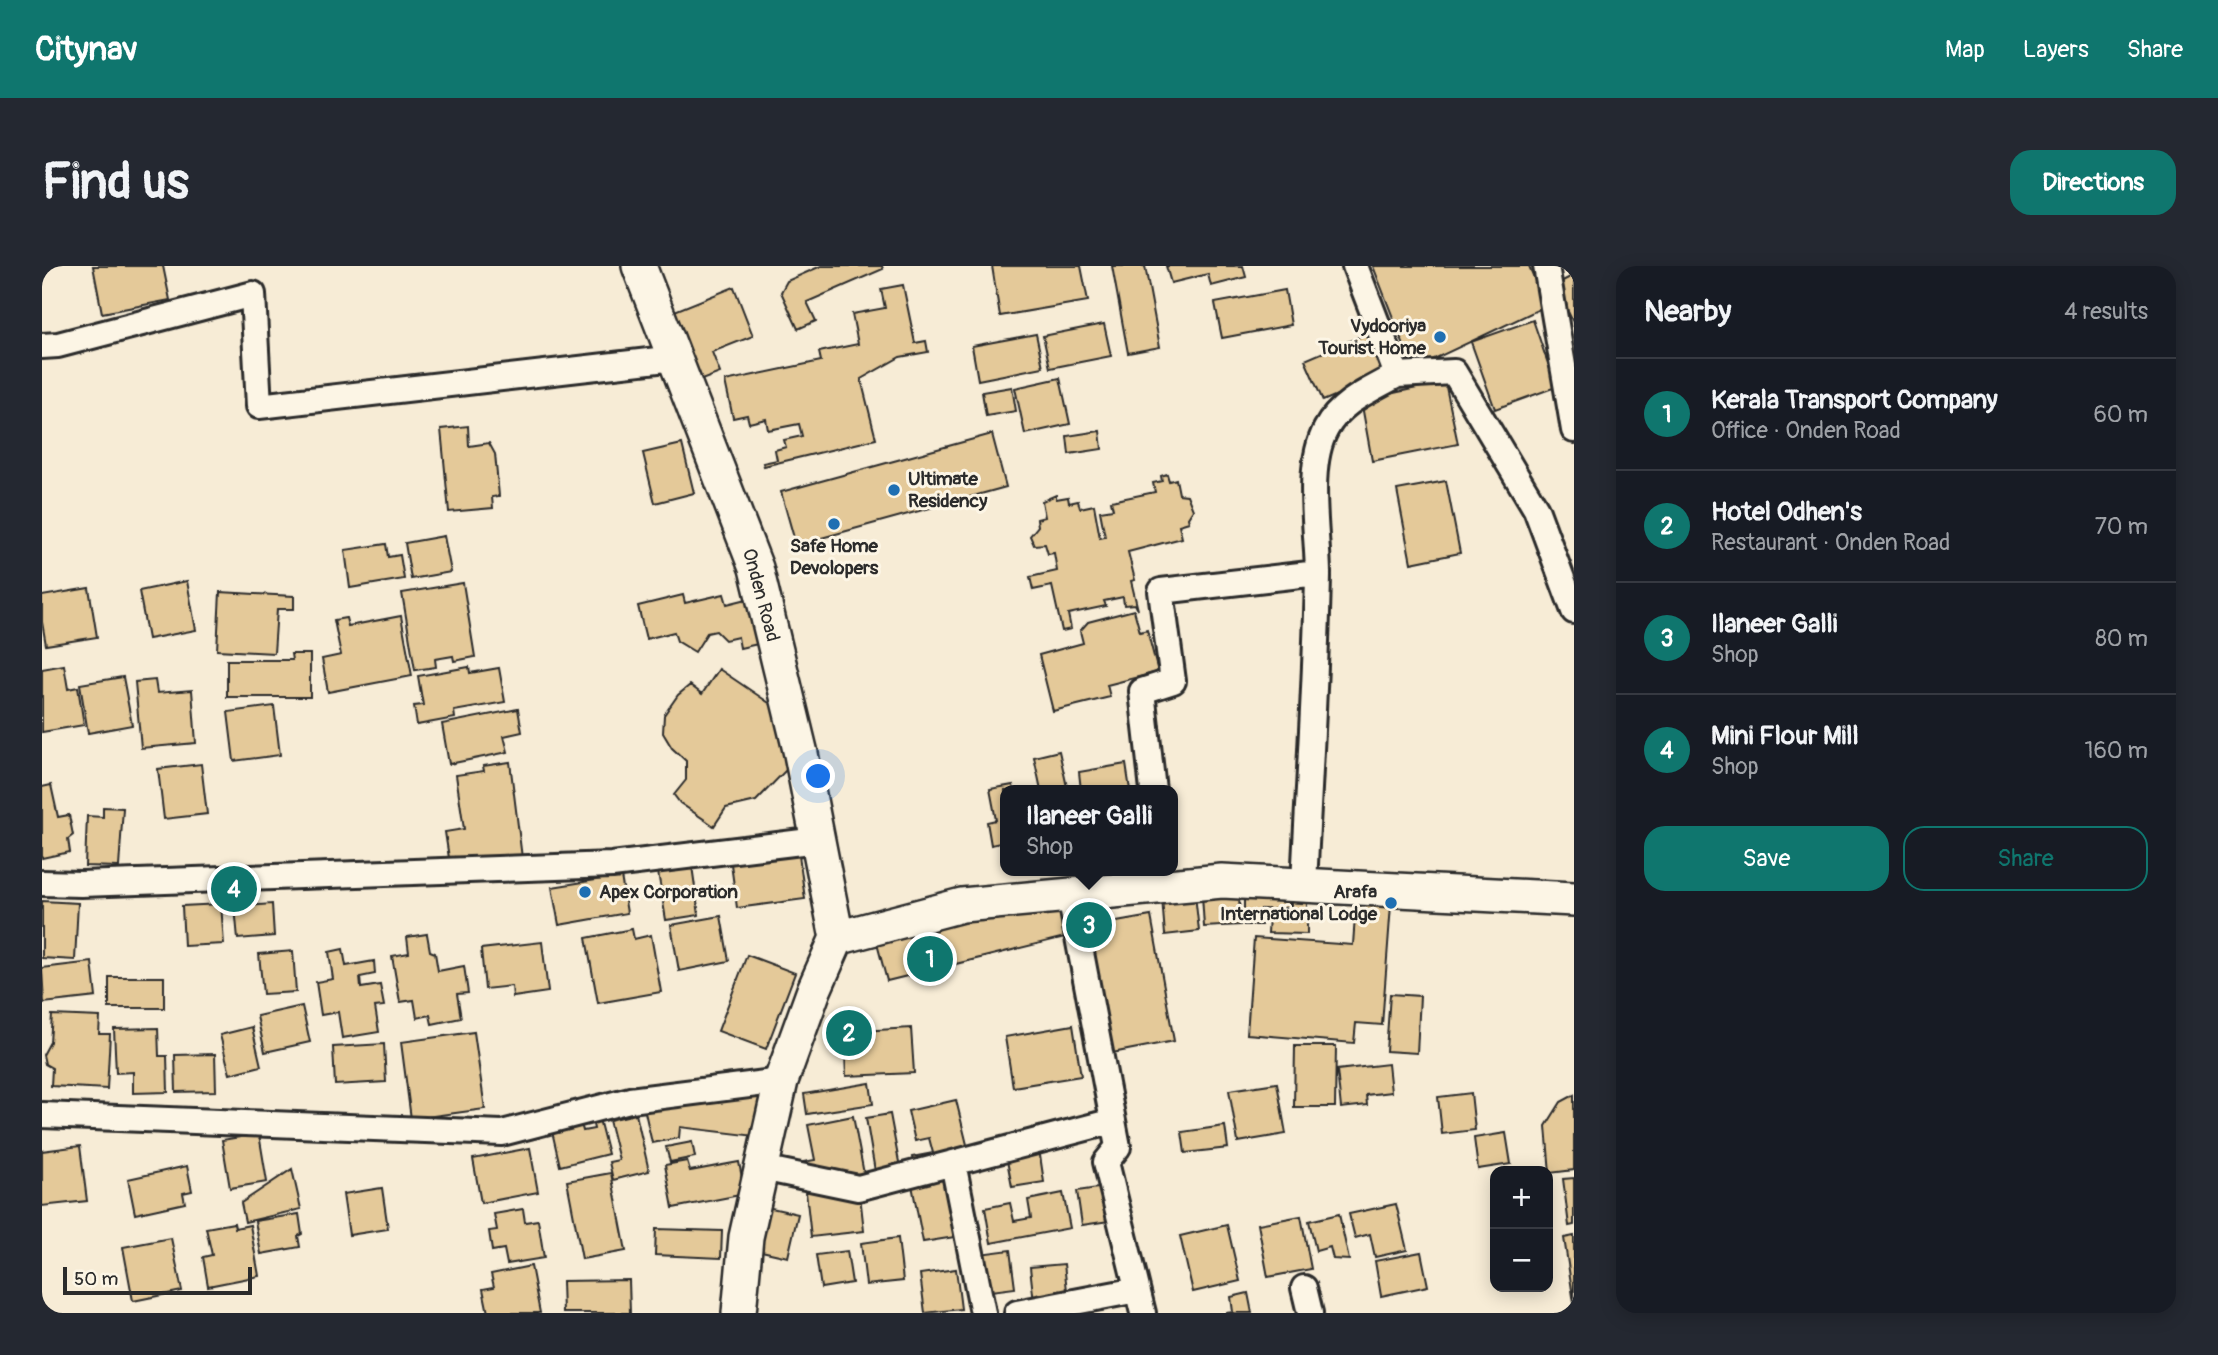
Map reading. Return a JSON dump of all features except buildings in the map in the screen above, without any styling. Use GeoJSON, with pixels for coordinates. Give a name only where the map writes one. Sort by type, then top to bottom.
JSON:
{"type":"FeatureCollection","features":[{"type":"Feature","properties":{"kind":"street","name":"Onden Road"},"geometry":{"type":"LineString","coordinates":[[639,266],[756,568],[801,754],[837,938]]}},
{"type":"Feature","properties":{"kind":"street"},"geometry":{"type":"LineString","coordinates":[[1355,266],[1397,375]]}},
{"type":"Feature","properties":{"kind":"street"},"geometry":{"type":"LineString","coordinates":[[1546,266],[1574,430]]}},
{"type":"Feature","properties":{"kind":"street"},"geometry":{"type":"LineString","coordinates":[[42,346],[58,345],[253,294],[259,406],[675,358]]}},
{"type":"Feature","properties":{"kind":"street"},"geometry":{"type":"LineString","coordinates":[[1304,884],[1318,573],[1314,492],[1318,452],[1325,430],[1335,415],[1349,401],[1397,375],[1454,372],[1536,509],[1574,611]]}},
{"type":"Feature","properties":{"kind":"street"},"geometry":{"type":"LineString","coordinates":[[1152,785],[1142,691],[1173,681],[1161,591],[1318,573]]}},
{"type":"Feature","properties":{"kind":"street"},"geometry":{"type":"LineString","coordinates":[[42,883],[81,884],[612,865],[818,840]]}},
{"type":"Feature","properties":{"kind":"street"},"geometry":{"type":"LineString","coordinates":[[739,1313],[746,1237],[781,1082],[814,990],[837,938],[962,905],[1070,895],[1171,878],[1574,899]]}},
{"type":"Feature","properties":{"kind":"street"},"geometry":{"type":"LineString","coordinates":[[1017,1313],[1140,1301],[1106,1163],[1118,1147],[1070,895]]}},
{"type":"Feature","properties":{"kind":"street"},"geometry":{"type":"LineString","coordinates":[[42,1115],[502,1133],[630,1100],[781,1082]]}},
{"type":"Feature","properties":{"kind":"street"},"geometry":{"type":"LineString","coordinates":[[762,1168],[858,1188],[1113,1121]]}},
{"type":"Feature","properties":{"kind":"street"},"geometry":{"type":"LineString","coordinates":[[953,1163],[983,1313]]}},
{"type":"Feature","properties":{"kind":"street"},"geometry":{"type":"LineString","coordinates":[[1304,1288],[1310,1313]]}},
{"type":"Feature","properties":{"kind":"place","name":"Vydooriya Tourist Home"},"geometry":{"type":"Point","coordinates":[1440,337]}},
{"type":"Feature","properties":{"kind":"place","name":"Ultimate Residency"},"geometry":{"type":"Point","coordinates":[894,490]}},
{"type":"Feature","properties":{"kind":"place","name":"Safe Home Devolopers"},"geometry":{"type":"Point","coordinates":[834,524]}},
{"type":"Feature","properties":{"kind":"place","name":"Mini Flour Mill"},"geometry":{"type":"Point","coordinates":[234,889]}},
{"type":"Feature","properties":{"kind":"place","name":"Apex Corporation"},"geometry":{"type":"Point","coordinates":[585,892]}},
{"type":"Feature","properties":{"kind":"place","name":"Arafa International Lodge"},"geometry":{"type":"Point","coordinates":[1391,903]}},
{"type":"Feature","properties":{"kind":"place","name":"Ilaneer Galli"},"geometry":{"type":"Point","coordinates":[1089,925]}},
{"type":"Feature","properties":{"kind":"place","name":"Kerala Transport Company"},"geometry":{"type":"Point","coordinates":[930,959]}},
{"type":"Feature","properties":{"kind":"place","name":"Hotel Odhen's"},"geometry":{"type":"Point","coordinates":[849,1033]}}]}
